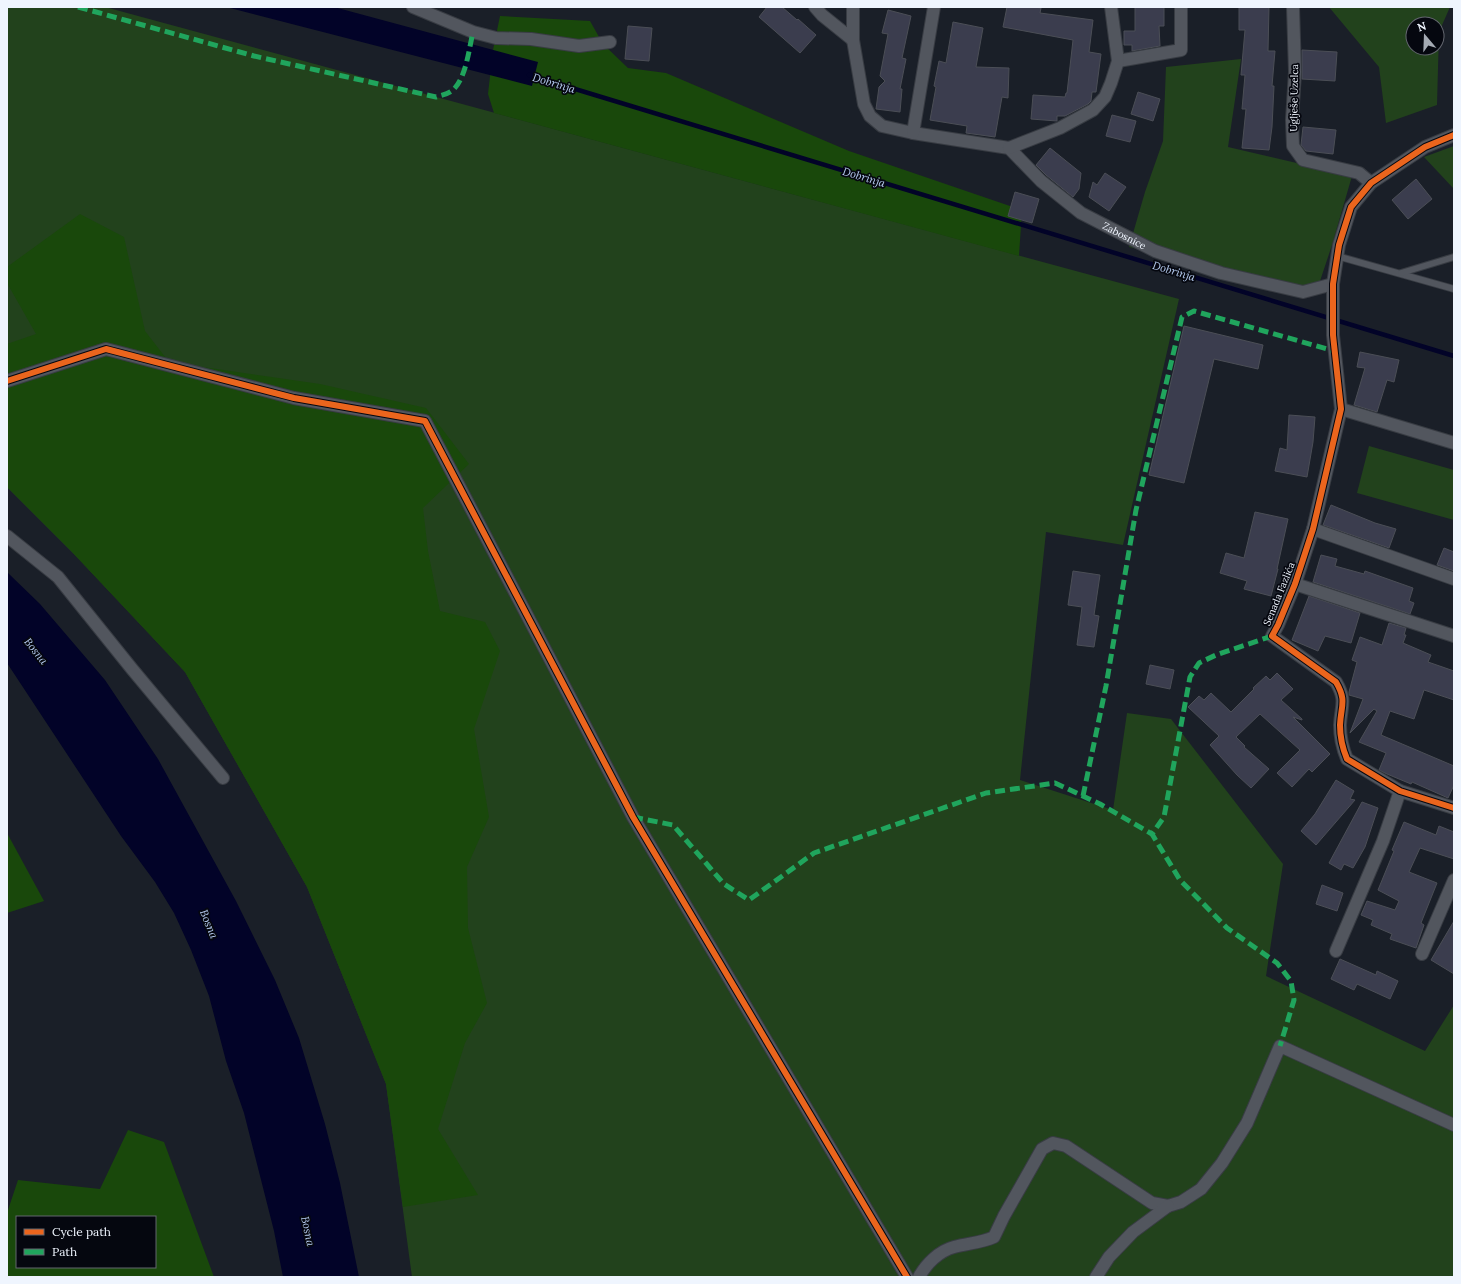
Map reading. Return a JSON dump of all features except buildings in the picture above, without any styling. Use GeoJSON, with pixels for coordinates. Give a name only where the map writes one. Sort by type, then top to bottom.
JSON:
{"type":"FeatureCollection","features":[{"type":"Feature","properties":{"kind":"street"},"geometry":{"type":"LineString","coordinates":[[413,7],[473,32],[496,38],[531,39],[579,46],[610,42]]}},
{"type":"Feature","properties":{"kind":"street"},"geometry":{"type":"LineString","coordinates":[[815,7],[822,15],[854,40]]}},
{"type":"Feature","properties":{"kind":"street"},"geometry":{"type":"LineString","coordinates":[[853,7],[854,40],[864,104],[870,116],[882,126],[912,133],[1009,148],[1060,128],[1093,110],[1105,97],[1111,84],[1118,61],[1111,7]]}},
{"type":"Feature","properties":{"kind":"street"},"geometry":{"type":"LineString","coordinates":[[912,133],[934,7]]}},
{"type":"Feature","properties":{"kind":"street"},"geometry":{"type":"LineString","coordinates":[[1118,61],[1180,50],[1181,7]]}},
{"type":"Feature","properties":{"kind":"street","name":"Uglješe Uzelca"},"geometry":{"type":"LineString","coordinates":[[1293,7],[1295,72],[1292,120],[1293,146],[1303,160],[1359,173],[1371,183]]}},
{"type":"Feature","properties":{"kind":"street"},"geometry":{"type":"LineString","coordinates":[[1333,284],[1339,245],[1351,207],[1371,183],[1425,147],[1454,136]]}},
{"type":"Feature","properties":{"kind":"street","name":"Zabosnice"},"geometry":{"type":"LineString","coordinates":[[1009,148],[1041,181],[1081,213],[1155,251],[1221,274],[1303,292],[1333,284]]}},
{"type":"Feature","properties":{"kind":"street","name":"Senada Fazlića"},"geometry":{"type":"LineString","coordinates":[[1333,284],[1333,335],[1341,409],[1313,529],[1295,584],[1272,636],[1336,682],[1344,701],[1340,724],[1341,740],[1347,758],[1400,791],[1454,808]]}},
{"type":"Feature","properties":{"kind":"street"},"geometry":{"type":"LineString","coordinates":[[7,380],[106,349],[294,398],[424,421],[633,818],[907,1277]]}},
{"type":"Feature","properties":{"kind":"street"},"geometry":{"type":"LineString","coordinates":[[1341,409],[1454,443]]}},
{"type":"Feature","properties":{"kind":"street"},"geometry":{"type":"LineString","coordinates":[[1313,529],[1454,579]]}},
{"type":"Feature","properties":{"kind":"street"},"geometry":{"type":"LineString","coordinates":[[7,536],[58,577],[223,778]]}},
{"type":"Feature","properties":{"kind":"street","name":"Senada Fazlića"},"geometry":{"type":"LineString","coordinates":[[1295,584],[1454,636]]}},
{"type":"Feature","properties":{"kind":"street"},"geometry":{"type":"LineString","coordinates":[[1336,951],[1383,841],[1400,791]]}},
{"type":"Feature","properties":{"kind":"street"},"geometry":{"type":"LineString","coordinates":[[1422,954],[1454,880]]}},
{"type":"Feature","properties":{"kind":"street"},"geometry":{"type":"LineString","coordinates":[[1096,1277],[1109,1258],[1132,1232],[1168,1206],[1181,1202],[1201,1189],[1222,1163],[1247,1123],[1280,1046],[1454,1125]]}},
{"type":"Feature","properties":{"kind":"street"},"geometry":{"type":"LineString","coordinates":[[919,1277],[924,1267],[940,1254],[953,1247],[984,1241],[994,1237],[1004,1216],[1042,1149],[1052,1143],[1066,1146],[1152,1203],[1168,1206]]}},
{"type":"Feature","properties":{"kind":"lane"},"geometry":{"type":"LineString","coordinates":[[1337,256],[1454,289]]}},
{"type":"Feature","properties":{"kind":"lane"},"geometry":{"type":"LineString","coordinates":[[1400,273],[1454,258]]}},
{"type":"Feature","properties":{"kind":"green space"},"geometry":{"type":"Polygon","coordinates":[[[7,7],[105,7],[1179,299],[1123,545],[1046,532],[1020,780],[1113,810],[1127,713],[1171,719],[1283,864],[1266,976],[1425,1051],[1454,1005],[1454,1277],[412,1277],[386,1084],[307,887],[185,672],[72,552],[7,487],[7,7]]]}},
{"type":"Feature","properties":{"kind":"green space"},"geometry":{"type":"Polygon","coordinates":[[[1329,7],[1450,7],[1445,18],[1445,16],[1405,16],[1405,56],[1438,56],[1437,105],[1386,123],[1379,67],[1329,7]]]}},
{"type":"Feature","properties":{"kind":"green space"},"geometry":{"type":"Polygon","coordinates":[[[500,16],[590,21],[603,44],[628,68],[666,73],[849,151],[1022,210],[1019,256],[494,113],[488,94],[493,50],[500,16]]]}},
{"type":"Feature","properties":{"kind":"green space"},"geometry":{"type":"Polygon","coordinates":[[[1241,59],[1228,147],[1352,176],[1316,293],[1129,247],[1145,192],[1163,141],[1166,67],[1241,59]]]}},
{"type":"Feature","properties":{"kind":"green space"},"geometry":{"type":"Polygon","coordinates":[[[1454,146],[1454,189],[1424,157],[1454,146]]]}},
{"type":"Feature","properties":{"kind":"green space"},"geometry":{"type":"Polygon","coordinates":[[[80,214],[124,237],[145,331],[169,362],[320,384],[426,408],[469,464],[423,508],[428,551],[440,611],[485,622],[500,651],[474,729],[489,817],[467,867],[468,928],[487,1003],[465,1043],[438,1129],[478,1195],[403,1207],[386,1084],[307,887],[185,672],[72,552],[7,487],[7,344],[36,334],[7,283],[7,267],[80,214]]]}},
{"type":"Feature","properties":{"kind":"green space"},"geometry":{"type":"Polygon","coordinates":[[[1369,446],[1454,470],[1454,520],[1357,493],[1369,446]]]}},
{"type":"Feature","properties":{"kind":"green space"},"geometry":{"type":"Polygon","coordinates":[[[7,833],[44,901],[7,913],[7,833]]]}},
{"type":"Feature","properties":{"kind":"green space"},"geometry":{"type":"Polygon","coordinates":[[[128,1130],[164,1142],[214,1277],[7,1277],[7,1213],[18,1180],[100,1189],[128,1130]]]}},
{"type":"Feature","properties":{"kind":"water"},"geometry":{"type":"Polygon","coordinates":[[[226,7],[334,7],[538,62],[532,86],[226,7]]]}},
{"type":"Feature","properties":{"kind":"water","name":"Bosna"},"geometry":{"type":"Polygon","coordinates":[[[7,572],[40,604],[105,680],[158,759],[236,901],[275,980],[299,1038],[325,1124],[340,1183],[359,1277],[283,1277],[274,1231],[244,1113],[226,1061],[209,996],[191,950],[174,913],[155,882],[121,836],[7,663],[7,572]]]}},
{"type":"Feature","properties":{"kind":"waterway","name":"Dobrinja"},"geometry":{"type":"LineString","coordinates":[[529,75],[1454,356]]}},
{"type":"Feature","properties":{"kind":"marked path"},"geometry":{"type":"LineString","coordinates":[[78,7],[254,56],[436,97],[450,92],[458,84],[464,70],[473,32]]}},
{"type":"Feature","properties":{"kind":"marked path"},"geometry":{"type":"LineString","coordinates":[[1083,796],[1106,686],[1136,510],[1182,317],[1194,311],[1334,351]]}},
{"type":"Feature","properties":{"kind":"marked path"},"geometry":{"type":"LineString","coordinates":[[1272,636],[1216,655],[1199,663],[1190,677],[1164,817],[1152,834],[1180,880],[1227,928],[1277,963],[1291,981],[1294,1000],[1280,1046]]}},
{"type":"Feature","properties":{"kind":"marked path"},"geometry":{"type":"LineString","coordinates":[[633,817],[673,825],[724,884],[749,900],[814,853],[986,793],[1055,783],[1100,804],[1152,834]]}},
{"type":"Feature","properties":{"kind":"cycle path"},"geometry":{"type":"LineString","coordinates":[[1454,135],[1425,147],[1371,183],[1351,207],[1339,245],[1333,284],[1333,335],[1341,409],[1313,529],[1295,584],[1272,636],[1336,682],[1342,699],[1340,734],[1347,759],[1400,791],[1454,808]]}},
{"type":"Feature","properties":{"kind":"cycle path"},"geometry":{"type":"LineString","coordinates":[[7,381],[106,349],[294,398],[425,421],[633,817],[907,1277]]}}]}
